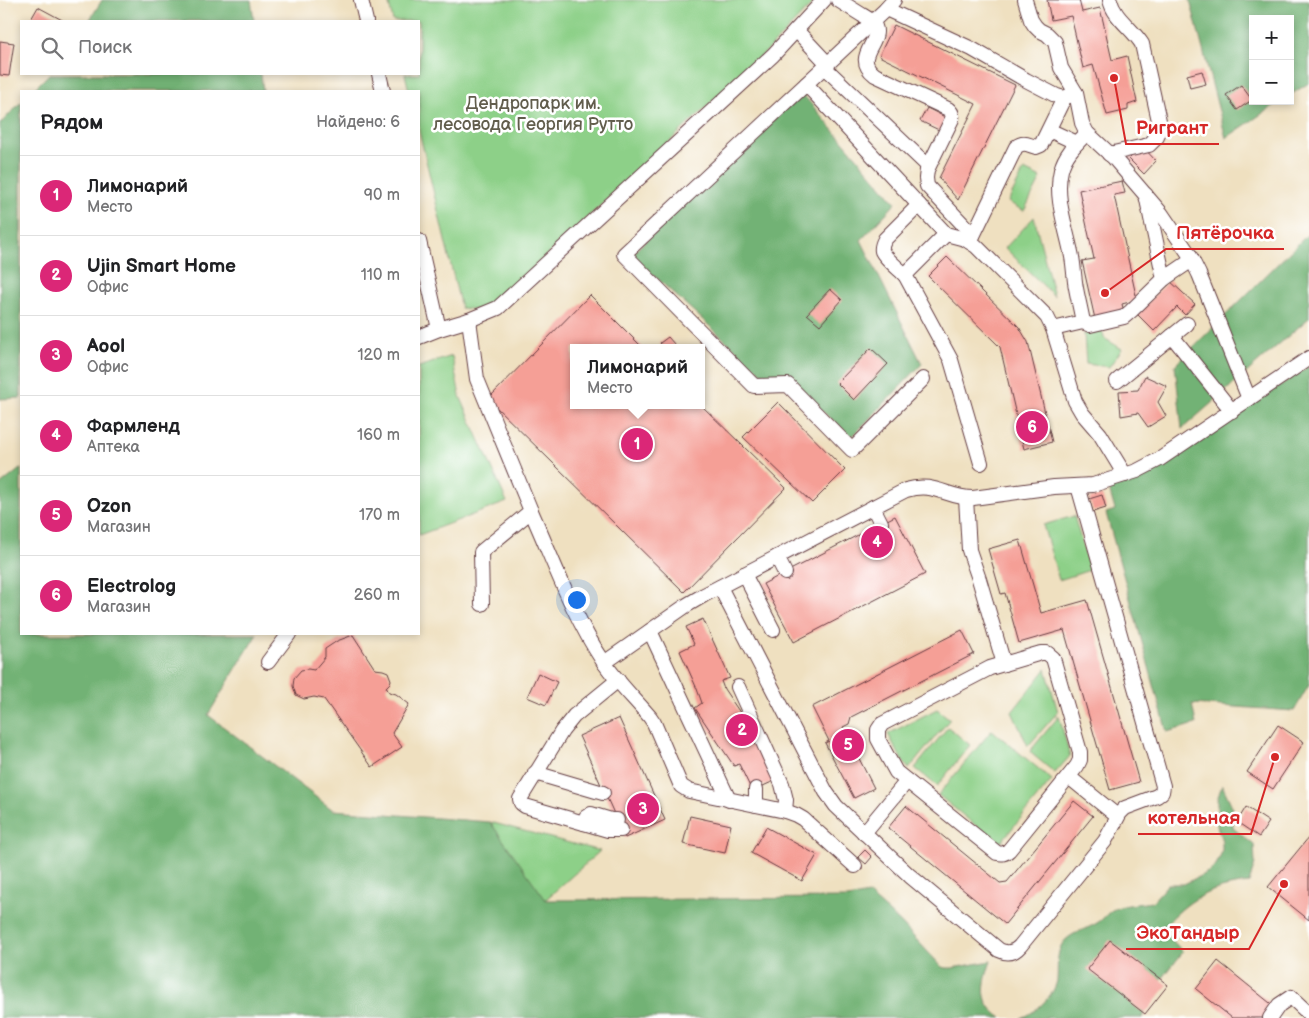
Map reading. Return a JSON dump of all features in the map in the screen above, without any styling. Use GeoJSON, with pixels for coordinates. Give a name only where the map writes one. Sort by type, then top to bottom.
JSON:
{"type":"FeatureCollection","features":[{"type":"Feature","properties":{"kind":"street"},"geometry":{"type":"LineString","coordinates":[[361,0],[366,20]]}},
{"type":"Feature","properties":{"kind":"street"},"geometry":{"type":"LineString","coordinates":[[420,337],[498,308],[773,54],[824,0]]}},
{"type":"Feature","properties":{"kind":"street"},"geometry":{"type":"LineString","coordinates":[[838,0],[872,22],[875,28],[876,35],[865,58],[869,70],[875,75],[948,109],[953,115],[928,166],[927,186],[976,246],[1047,317],[1054,328],[1078,407],[1100,434],[1125,475]]}},
{"type":"Feature","properties":{"kind":"street"},"geometry":{"type":"LineString","coordinates":[[1025,0],[1031,20],[1035,26],[1055,42],[1070,96],[1087,133],[1109,154],[1135,189],[1164,217],[1192,260],[1249,399]]}},
{"type":"Feature","properties":{"kind":"street"},"geometry":{"type":"LineString","coordinates":[[1109,154],[1149,145],[1157,137],[1160,125],[1142,44],[1116,14],[1110,0]]}},
{"type":"Feature","properties":{"kind":"street"},"geometry":{"type":"LineString","coordinates":[[923,379],[852,450],[788,385],[754,386],[624,254],[890,4],[1057,96],[1070,96]]}},
{"type":"Feature","properties":{"kind":"street"},"geometry":{"type":"LineString","coordinates":[[796,30],[826,65],[928,166]]}},
{"type":"Feature","properties":{"kind":"street"},"geometry":{"type":"LineString","coordinates":[[379,75],[383,90]]}},
{"type":"Feature","properties":{"kind":"street"},"geometry":{"type":"LineString","coordinates":[[806,84],[946,234],[971,238]]}},
{"type":"Feature","properties":{"kind":"street"},"geometry":{"type":"LineString","coordinates":[[971,238],[1016,147],[1019,144],[1026,143],[1038,147],[1041,145],[1070,96]]}},
{"type":"Feature","properties":{"kind":"street"},"geometry":{"type":"LineString","coordinates":[[1049,130],[1077,143]]}},
{"type":"Feature","properties":{"kind":"street"},"geometry":{"type":"LineString","coordinates":[[1083,322],[1059,194],[1059,181],[1063,164],[1068,154],[1087,133]]}},
{"type":"Feature","properties":{"kind":"street"},"geometry":{"type":"LineString","coordinates":[[1135,189],[1164,279]]}},
{"type":"Feature","properties":{"kind":"street"},"geometry":{"type":"LineString","coordinates":[[919,205],[885,239],[882,251],[905,275],[951,360],[981,463]]}},
{"type":"Feature","properties":{"kind":"street"},"geometry":{"type":"LineString","coordinates":[[905,275],[946,234]]}},
{"type":"Feature","properties":{"kind":"street"},"geometry":{"type":"LineString","coordinates":[[420,245],[439,329]]}},
{"type":"Feature","properties":{"kind":"street"},"geometry":{"type":"LineString","coordinates":[[1054,328],[1083,322],[1090,325],[1124,317],[1164,279],[1192,260]]}},
{"type":"Feature","properties":{"kind":"street"},"geometry":{"type":"LineString","coordinates":[[469,320],[477,379],[576,614],[604,663],[654,723],[681,786],[689,791],[796,815],[803,819],[855,866]]}},
{"type":"Feature","properties":{"kind":"street"},"geometry":{"type":"LineString","coordinates":[[1117,381],[1187,324]]}},
{"type":"Feature","properties":{"kind":"street"},"geometry":{"type":"LineString","coordinates":[[1172,336],[1232,411]]}},
{"type":"Feature","properties":{"kind":"street"},"geometry":{"type":"LineString","coordinates":[[604,663],[692,602],[906,490],[929,487],[966,498],[980,498],[1054,487],[1097,484],[1125,475],[1160,459],[1309,358]]}},
{"type":"Feature","properties":{"kind":"street"},"geometry":{"type":"LineString","coordinates":[[720,586],[826,792],[839,810],[910,876],[998,950],[1007,953],[1020,946],[1105,841],[1117,816],[1125,808],[1157,796],[1162,792],[1163,786],[1078,486]]}},
{"type":"Feature","properties":{"kind":"street"},"geometry":{"type":"LineString","coordinates":[[966,498],[970,553],[1004,664]]}},
{"type":"Feature","properties":{"kind":"street"},"geometry":{"type":"LineString","coordinates":[[873,507],[882,523]]}},
{"type":"Feature","properties":{"kind":"street"},"geometry":{"type":"LineString","coordinates":[[482,604],[481,552],[531,511]]}},
{"type":"Feature","properties":{"kind":"street"},"geometry":{"type":"LineString","coordinates":[[776,557],[785,573]]}},
{"type":"Feature","properties":{"kind":"street"},"geometry":{"type":"LineString","coordinates":[[744,574],[773,630]]}},
{"type":"Feature","properties":{"kind":"street"},"geometry":{"type":"LineString","coordinates":[[650,631],[729,800]]}},
{"type":"Feature","properties":{"kind":"street"},"geometry":{"type":"LineString","coordinates":[[268,662],[288,635]]}},
{"type":"Feature","properties":{"kind":"street"},"geometry":{"type":"LineString","coordinates":[[1041,653],[1047,653],[1053,658],[1081,756],[1079,763],[1069,777],[1009,850],[1006,853],[1000,854],[894,770],[877,734],[879,726],[990,668],[1004,664],[1041,653]]}},
{"type":"Feature","properties":{"kind":"street"},"geometry":{"type":"LineString","coordinates":[[618,680],[569,721],[521,796],[520,801],[523,805],[584,823],[586,817],[591,814],[611,820],[619,825]]}},
{"type":"Feature","properties":{"kind":"street"},"geometry":{"type":"LineString","coordinates":[[738,688],[782,784],[786,800],[785,811]]}},
{"type":"Feature","properties":{"kind":"street"},"geometry":{"type":"LineString","coordinates":[[535,774],[603,793]]}},
{"type":"Feature","properties":{"kind":"street"},"geometry":{"type":"LineString","coordinates":[[1069,777],[1117,816]]}},
{"type":"Feature","properties":{"kind":"street"},"geometry":{"type":"LineString","coordinates":[[864,833],[907,781]]}},
{"type":"Feature","properties":{"kind":"street"},"geometry":{"type":"LineString","coordinates":[[756,790],[756,805]]}},
{"type":"Feature","properties":{"kind":"street"},"geometry":{"type":"LineString","coordinates":[[1270,1018],[1279,1005],[1291,997],[1309,1014]]}},
{"type":"Feature","properties":{"kind":"green space"},"geometry":{"type":"Polygon","coordinates":[[[102,0],[251,0],[254,20],[90,20],[102,0]]]}},
{"type":"Feature","properties":{"kind":"green space","name":"Дендропарк им. лесовода Георгия Рутто"},"geometry":{"type":"Polygon","coordinates":[[[388,0],[816,0],[768,50],[487,311],[461,308],[420,135],[420,90],[409,90],[405,75],[420,75],[420,20],[393,20],[388,0]]]}},
{"type":"Feature","properties":{"kind":"green space"},"geometry":{"type":"Polygon","coordinates":[[[1190,0],[1309,0],[1309,83],[1294,92],[1294,15],[1249,15],[1249,105],[1275,105],[1226,138],[1190,0]]]}},
{"type":"Feature","properties":{"kind":"green space"},"geometry":{"type":"Polygon","coordinates":[[[48,75],[261,75],[263,90],[33,90],[48,75]]]}},
{"type":"Feature","properties":{"kind":"green space"},"geometry":{"type":"Polygon","coordinates":[[[800,91],[896,203],[861,240],[922,364],[852,437],[786,380],[767,378],[631,255],[800,91]]]}},
{"type":"Feature","properties":{"kind":"green space"},"geometry":{"type":"Polygon","coordinates":[[[20,103],[20,398],[0,399],[0,124],[20,103]]]}},
{"type":"Feature","properties":{"kind":"green space"},"geometry":{"type":"Polygon","coordinates":[[[1024,170],[1041,178],[1024,211],[1008,202],[1024,170]]]}},
{"type":"Feature","properties":{"kind":"green space"},"geometry":{"type":"Polygon","coordinates":[[[1034,217],[1054,296],[1005,248],[1034,217]]]}},
{"type":"Feature","properties":{"kind":"green space"},"geometry":{"type":"Polygon","coordinates":[[[1309,233],[1309,318],[1182,429],[1175,365],[1309,233]]]}},
{"type":"Feature","properties":{"kind":"green space"},"geometry":{"type":"Polygon","coordinates":[[[1102,330],[1104,338],[1122,349],[1109,367],[1086,364],[1084,334],[1102,330]]]}},
{"type":"Feature","properties":{"kind":"green space"},"geometry":{"type":"Polygon","coordinates":[[[452,356],[460,396],[507,502],[420,535],[420,367],[452,356]]]}},
{"type":"Feature","properties":{"kind":"green space"},"geometry":{"type":"Polygon","coordinates":[[[1309,366],[1309,685],[1294,711],[1192,704],[1196,724],[1167,732],[1106,513],[1115,510],[1109,489],[1140,479],[1309,366]]]}},
{"type":"Feature","properties":{"kind":"green space"},"geometry":{"type":"Polygon","coordinates":[[[20,469],[20,635],[256,635],[208,715],[333,810],[490,822],[546,900],[848,898],[868,894],[900,922],[942,967],[952,968],[991,961],[984,992],[989,1006],[1002,1018],[0,1018],[0,485],[20,469]]]}},
{"type":"Feature","properties":{"kind":"green space"},"geometry":{"type":"Polygon","coordinates":[[[1074,516],[1090,570],[1059,580],[1043,525],[1074,516]]]}},
{"type":"Feature","properties":{"kind":"green space"},"geometry":{"type":"Polygon","coordinates":[[[1046,669],[1058,712],[1028,746],[1012,712],[1046,669]]]}},
{"type":"Feature","properties":{"kind":"green space"},"geometry":{"type":"Polygon","coordinates":[[[937,709],[950,719],[909,769],[888,734],[937,709]]]}},
{"type":"Feature","properties":{"kind":"green space"},"geometry":{"type":"Polygon","coordinates":[[[1059,716],[1070,756],[1055,773],[1030,751],[1059,716]]]}},
{"type":"Feature","properties":{"kind":"green space"},"geometry":{"type":"Polygon","coordinates":[[[948,727],[970,745],[937,786],[915,768],[948,727]]]}},
{"type":"Feature","properties":{"kind":"green space"},"geometry":{"type":"Polygon","coordinates":[[[992,730],[1052,780],[1001,842],[996,842],[938,795],[992,730]]]}},
{"type":"Feature","properties":{"kind":"green space"},"geometry":{"type":"Polygon","coordinates":[[[1222,785],[1233,808],[1233,828],[1254,845],[1255,863],[1249,883],[1211,891],[1201,896],[1181,910],[1162,929],[1183,952],[1154,991],[1142,1018],[1021,1018],[1038,1008],[1052,992],[1057,980],[1059,950],[1068,937],[1100,921],[1114,909],[1152,902],[1168,884],[1184,884],[1208,872],[1216,865],[1222,852],[1222,841],[1217,826],[1217,800],[1222,785]]]}},
{"type":"Feature","properties":{"kind":"green space"},"geometry":{"type":"Polygon","coordinates":[[[490,822],[600,851],[545,900],[490,822]]]}},
{"type":"Feature","properties":{"kind":"building"},"geometry":{"type":"Polygon","coordinates":[[[1047,0],[1079,0],[1082,12],[1100,8],[1112,60],[1127,56],[1137,102],[1128,105],[1128,110],[1107,115],[1093,65],[1083,68],[1071,16],[1051,20],[1047,0]]]}},
{"type":"Feature","properties":{"kind":"building"},"geometry":{"type":"Polygon","coordinates":[[[38,7],[62,20],[31,20],[38,7]]]}},
{"type":"Feature","properties":{"kind":"building"},"geometry":{"type":"Polygon","coordinates":[[[894,25],[1015,85],[958,200],[939,178],[976,104],[879,56],[894,25]]]}},
{"type":"Feature","properties":{"kind":"building"},"geometry":{"type":"Polygon","coordinates":[[[0,41],[14,43],[9,76],[0,75],[0,41]]]}},
{"type":"Feature","properties":{"kind":"building"},"geometry":{"type":"Polygon","coordinates":[[[1202,71],[1206,84],[1190,88],[1187,75],[1202,71]]]}},
{"type":"Feature","properties":{"kind":"building"},"geometry":{"type":"Polygon","coordinates":[[[1241,85],[1249,96],[1249,102],[1237,110],[1226,95],[1241,85]]]}},
{"type":"Feature","properties":{"kind":"building"},"geometry":{"type":"Polygon","coordinates":[[[927,108],[947,118],[941,131],[920,121],[927,108]]]}},
{"type":"Feature","properties":{"kind":"building"},"geometry":{"type":"Polygon","coordinates":[[[1142,146],[1156,161],[1144,174],[1129,159],[1142,146]]]}},
{"type":"Feature","properties":{"kind":"building"},"geometry":{"type":"Polygon","coordinates":[[[1122,181],[1125,193],[1114,195],[1137,300],[1122,304],[1124,312],[1095,319],[1082,261],[1094,259],[1079,190],[1122,181]]]}},
{"type":"Feature","properties":{"kind":"building"},"geometry":{"type":"Polygon","coordinates":[[[947,257],[1019,327],[1028,342],[1052,442],[1024,449],[1000,347],[928,276],[947,257]]]}},
{"type":"Feature","properties":{"kind":"building"},"geometry":{"type":"Polygon","coordinates":[[[1169,280],[1195,304],[1185,315],[1177,307],[1154,331],[1137,314],[1169,280]]]}},
{"type":"Feature","properties":{"kind":"building"},"geometry":{"type":"Polygon","coordinates":[[[830,289],[842,300],[820,325],[807,314],[830,289]]]}},
{"type":"Feature","properties":{"kind":"building"},"geometry":{"type":"Polygon","coordinates":[[[590,295],[639,344],[570,344],[570,409],[705,409],[786,488],[684,592],[488,399],[590,295]]]}},
{"type":"Feature","properties":{"kind":"building"},"geometry":{"type":"Polygon","coordinates":[[[668,337],[674,344],[661,344],[668,337]]]}},
{"type":"Feature","properties":{"kind":"building"},"geometry":{"type":"Polygon","coordinates":[[[871,348],[888,364],[854,400],[837,383],[871,348]]]}},
{"type":"Feature","properties":{"kind":"building"},"geometry":{"type":"Polygon","coordinates":[[[1145,376],[1167,386],[1158,402],[1166,416],[1148,427],[1138,413],[1121,416],[1119,391],[1138,390],[1145,376]]]}},
{"type":"Feature","properties":{"kind":"building"},"geometry":{"type":"Polygon","coordinates":[[[778,402],[845,470],[812,503],[743,437],[778,402]]]}},
{"type":"Feature","properties":{"kind":"building"},"geometry":{"type":"Polygon","coordinates":[[[1102,495],[1106,508],[1093,512],[1089,499],[1102,495]]]}},
{"type":"Feature","properties":{"kind":"building"},"geometry":{"type":"Polygon","coordinates":[[[895,516],[925,574],[794,642],[763,584],[895,516]]]}},
{"type":"Feature","properties":{"kind":"building"},"geometry":{"type":"Polygon","coordinates":[[[1020,540],[1041,613],[1087,600],[1139,782],[1110,790],[1064,630],[1019,643],[1005,593],[1001,594],[988,549],[1020,540]]]}},
{"type":"Feature","properties":{"kind":"building"},"geometry":{"type":"Polygon","coordinates":[[[703,619],[730,678],[721,681],[724,689],[749,726],[774,781],[752,791],[739,764],[734,766],[695,708],[702,703],[680,651],[694,644],[686,627],[703,619]]]}},
{"type":"Feature","properties":{"kind":"building"},"geometry":{"type":"Polygon","coordinates":[[[962,630],[974,654],[851,717],[849,724],[843,727],[874,788],[854,798],[825,743],[829,741],[812,707],[962,630]]]}},
{"type":"Feature","properties":{"kind":"building"},"geometry":{"type":"Polygon","coordinates":[[[353,635],[375,669],[388,672],[391,680],[386,687],[389,692],[396,694],[409,704],[392,733],[402,747],[372,767],[324,699],[314,697],[304,699],[296,695],[293,686],[294,678],[301,670],[314,670],[325,657],[325,649],[337,641],[353,635]]]}},
{"type":"Feature","properties":{"kind":"building"},"geometry":{"type":"Polygon","coordinates":[[[538,673],[557,682],[546,705],[527,697],[538,673]]]}},
{"type":"Feature","properties":{"kind":"building"},"geometry":{"type":"Polygon","coordinates":[[[619,718],[665,820],[625,838],[579,736],[619,718]]]}},
{"type":"Feature","properties":{"kind":"building"},"geometry":{"type":"Polygon","coordinates":[[[1278,725],[1304,742],[1273,789],[1247,772],[1278,725]]]}},
{"type":"Feature","properties":{"kind":"building"},"geometry":{"type":"Polygon","coordinates":[[[1074,801],[1093,816],[1005,924],[888,828],[906,806],[1000,883],[1007,882],[1074,801]]]}},
{"type":"Feature","properties":{"kind":"building"},"geometry":{"type":"Polygon","coordinates":[[[1246,807],[1269,822],[1259,837],[1237,822],[1246,807]]]}},
{"type":"Feature","properties":{"kind":"building"},"geometry":{"type":"Polygon","coordinates":[[[690,816],[731,825],[725,853],[683,844],[690,816]]]}},
{"type":"Feature","properties":{"kind":"building"},"geometry":{"type":"Polygon","coordinates":[[[766,827],[817,855],[802,881],[751,853],[766,827]]]}},
{"type":"Feature","properties":{"kind":"building"},"geometry":{"type":"Polygon","coordinates":[[[1309,837],[1309,920],[1268,887],[1309,837]]]}},
{"type":"Feature","properties":{"kind":"building"},"geometry":{"type":"Polygon","coordinates":[[[865,850],[872,857],[866,864],[858,857],[865,850]]]}},
{"type":"Feature","properties":{"kind":"building"},"geometry":{"type":"Polygon","coordinates":[[[1110,940],[1168,985],[1145,1014],[1087,969],[1110,940]]]}},
{"type":"Feature","properties":{"kind":"building"},"geometry":{"type":"Polygon","coordinates":[[[1218,961],[1275,1007],[1266,1018],[1232,1018],[1196,989],[1218,961]]]}},
{"type":"Feature","properties":{"kind":"place","name":"Ригрант"},"geometry":{"type":"Point","coordinates":[1114,78]}},
{"type":"Feature","properties":{"kind":"place","name":"Пятёрочка"},"geometry":{"type":"Point","coordinates":[1105,293]}},
{"type":"Feature","properties":{"kind":"place","name":"Electrolog"},"geometry":{"type":"Point","coordinates":[1032,427]}},
{"type":"Feature","properties":{"kind":"place","name":"Лимонарий"},"geometry":{"type":"Point","coordinates":[637,444]}},
{"type":"Feature","properties":{"kind":"place","name":"Фармленд"},"geometry":{"type":"Point","coordinates":[877,542]}},
{"type":"Feature","properties":{"kind":"place","name":"Ujin Smart Home"},"geometry":{"type":"Point","coordinates":[742,730]}},
{"type":"Feature","properties":{"kind":"place","name":"Ozon"},"geometry":{"type":"Point","coordinates":[848,745]}},
{"type":"Feature","properties":{"kind":"place","name":"котельная"},"geometry":{"type":"Point","coordinates":[1275,757]}},
{"type":"Feature","properties":{"kind":"place","name":"Aool"},"geometry":{"type":"Point","coordinates":[643,809]}},
{"type":"Feature","properties":{"kind":"place","name":"ЭкоТандыр"},"geometry":{"type":"Point","coordinates":[1284,884]}}]}
